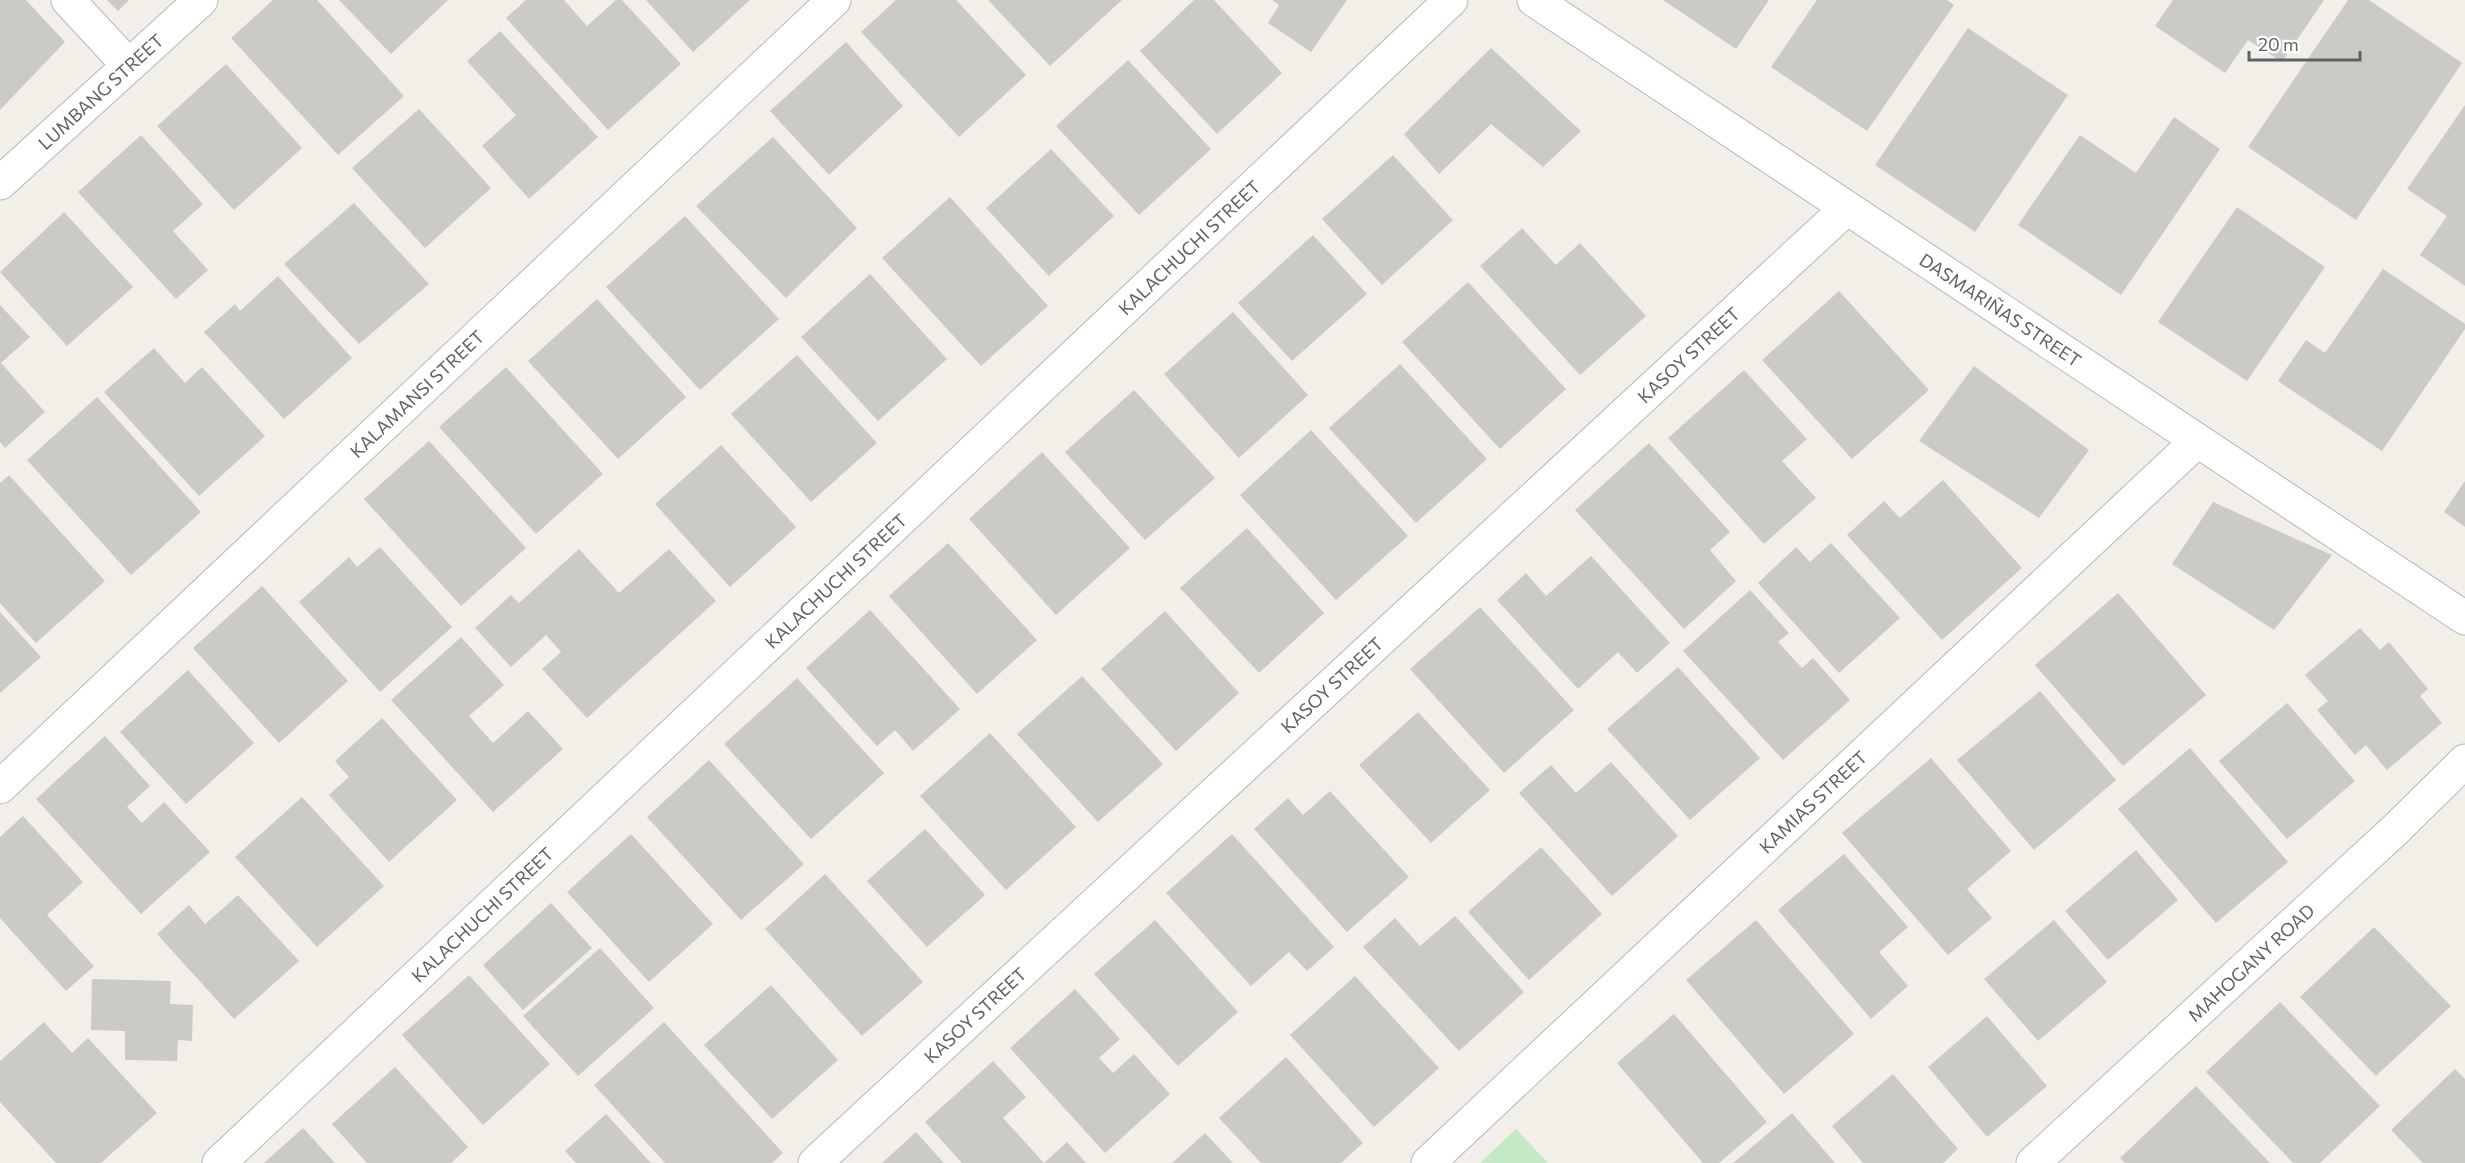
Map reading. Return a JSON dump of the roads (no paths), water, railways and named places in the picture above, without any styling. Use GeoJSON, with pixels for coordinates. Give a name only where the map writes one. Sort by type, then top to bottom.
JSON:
{"type":"FeatureCollection","features":[{"type":"Feature","properties":{"kind":"street"},"geometry":{"type":"LineString","coordinates":[[68,0],[129,66]]}},
{"type":"Feature","properties":{"kind":"street","name":"LUMBANG STREET"},"geometry":{"type":"LineString","coordinates":[[0,183],[201,0]]}},
{"type":"Feature","properties":{"kind":"street","name":"KALAMANSI STREET"},"geometry":{"type":"LineString","coordinates":[[0,787],[834,0]]}},
{"type":"Feature","properties":{"kind":"street","name":"KALACHUCHI STREET"},"geometry":{"type":"LineString","coordinates":[[219,1163],[1451,0]]}},
{"type":"Feature","properties":{"kind":"street","name":"DASMARIÑAS STREET"},"geometry":{"type":"LineString","coordinates":[[1534,0],[2465,618]]}},
{"type":"Feature","properties":{"kind":"street","name":"KASOY STREET"},"geometry":{"type":"LineString","coordinates":[[815,1163],[1847,208]]}},
{"type":"Feature","properties":{"kind":"street","name":"KAMIAS STREET"},"geometry":{"type":"LineString","coordinates":[[1428,1163],[2197,441]]}},
{"type":"Feature","properties":{"kind":"street","name":"MAHOGANY ROAD"},"geometry":{"type":"LineString","coordinates":[[2033,1163],[2386,838],[2465,761]]}}]}
